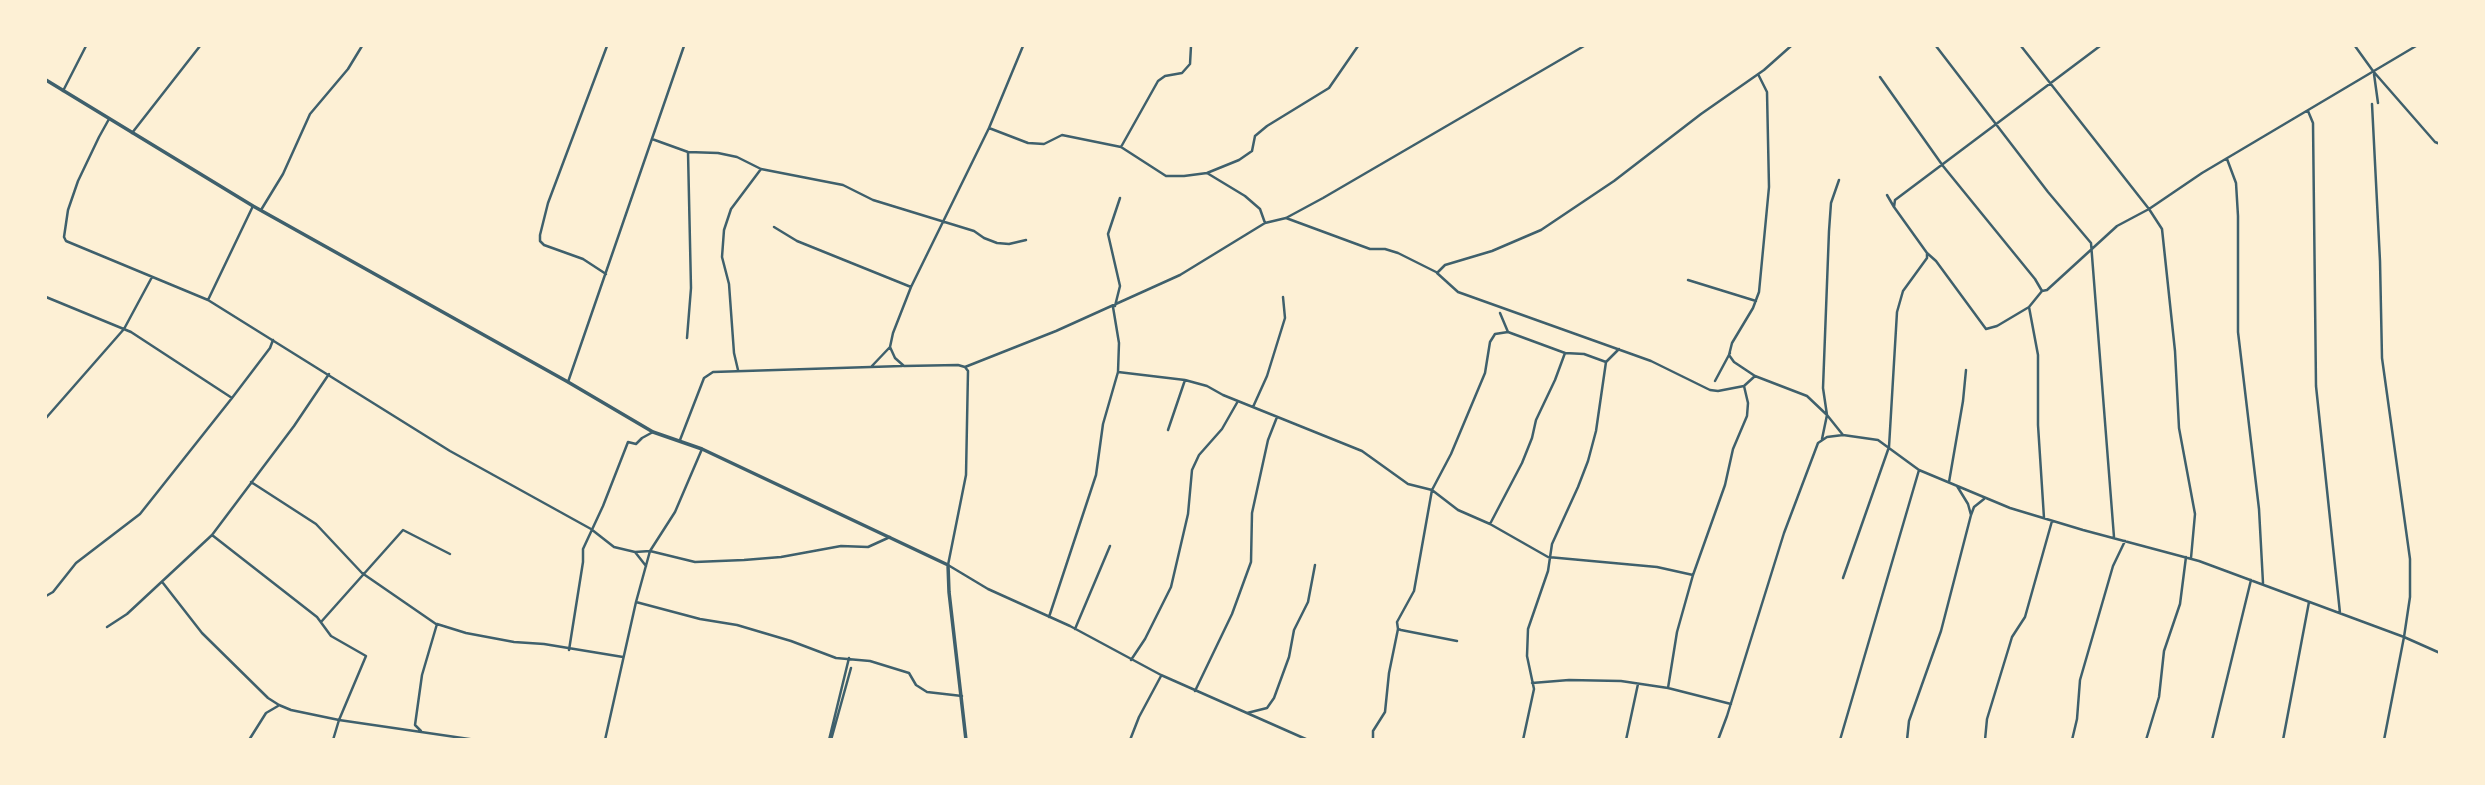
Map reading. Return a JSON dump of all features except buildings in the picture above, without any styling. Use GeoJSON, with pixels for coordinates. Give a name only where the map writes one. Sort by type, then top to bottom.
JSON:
{"type":"FeatureCollection","features":[{"type":"Feature","properties":{"kind":"street"},"geometry":{"type":"LineString","coordinates":[[62,91],[86,46]]}},
{"type":"Feature","properties":{"kind":"street"},"geometry":{"type":"LineString","coordinates":[[132,133],[200,46]]}},
{"type":"Feature","properties":{"kind":"street"},"geometry":{"type":"LineString","coordinates":[[261,210],[283,174],[310,114],[348,69],[362,46]]}},
{"type":"Feature","properties":{"kind":"street"},"geometry":{"type":"LineString","coordinates":[[606,274],[583,259],[544,244],[540,241],[540,235],[548,203],[607,46]]}},
{"type":"Feature","properties":{"kind":"street"},"geometry":{"type":"LineString","coordinates":[[568,382],[684,46]]}},
{"type":"Feature","properties":{"kind":"street"},"geometry":{"type":"LineString","coordinates":[[871,367],[890,347],[911,288],[989,128],[1023,46]]}},
{"type":"Feature","properties":{"kind":"street"},"geometry":{"type":"LineString","coordinates":[[1121,147],[1157,81],[1165,76],[1182,73],[1190,64],[1191,46]]}},
{"type":"Feature","properties":{"kind":"street"},"geometry":{"type":"LineString","coordinates":[[989,128],[1028,143],[1044,144],[1062,135],[1121,147],[1166,176],[1207,173],[1239,160],[1252,151],[1255,136],[1266,126],[1329,89],[1358,46]]}},
{"type":"Feature","properties":{"kind":"street"},"geometry":{"type":"LineString","coordinates":[[680,440],[704,378],[713,372],[904,366],[965,367],[1114,306],[1180,275],[1265,223],[1286,218],[1584,46]]}},
{"type":"Feature","properties":{"kind":"street"},"geometry":{"type":"LineString","coordinates":[[1437,273],[1445,265],[1492,251],[1541,230],[1614,181],[1758,74],[1791,46]]}},
{"type":"Feature","properties":{"kind":"street"},"geometry":{"type":"LineString","coordinates":[[1936,46],[2048,192],[2083,232],[2092,248],[2095,319],[2106,415],[2114,537]]}},
{"type":"Feature","properties":{"kind":"street"},"geometry":{"type":"LineString","coordinates":[[2021,46],[2162,229],[2175,351],[2179,428],[2195,514],[2191,558]]}},
{"type":"Feature","properties":{"kind":"street"},"geometry":{"type":"LineString","coordinates":[[1894,207],[1895,200],[1901,195],[2101,46]]}},
{"type":"Feature","properties":{"kind":"street"},"geometry":{"type":"LineString","coordinates":[[2356,46],[2373,71],[2435,142],[2440,144]]}},
{"type":"Feature","properties":{"kind":"street"},"geometry":{"type":"LineString","coordinates":[[1887,195],[1927,253],[1936,261],[1986,329],[1997,326],[2029,307],[2042,291],[2047,290],[2116,226],[2149,209],[2227,158],[2416,46]]}},
{"type":"Feature","properties":{"kind":"street"},"geometry":{"type":"LineString","coordinates":[[2373,71],[2378,103]]}},
{"type":"Feature","properties":{"kind":"street"},"geometry":{"type":"LineString","coordinates":[[1715,381],[1759,292],[1769,187],[1767,92],[1758,74]]}},
{"type":"Feature","properties":{"kind":"street"},"geometry":{"type":"LineString","coordinates":[[1880,77],[1943,166],[2042,291]]}},
{"type":"Feature","properties":{"kind":"street"},"geometry":{"type":"LineString","coordinates":[[46,80],[253,206],[653,432],[702,449],[890,537],[1161,675],[1307,740]]}},
{"type":"Feature","properties":{"kind":"street"},"geometry":{"type":"LineString","coordinates":[[2372,104],[2382,358],[2410,559],[2410,597],[2384,740]]}},
{"type":"Feature","properties":{"kind":"street"},"geometry":{"type":"LineString","coordinates":[[2308,111],[2313,123],[2316,386],[2340,613]]}},
{"type":"Feature","properties":{"kind":"street"},"geometry":{"type":"LineString","coordinates":[[110,119],[78,181],[68,211],[64,237],[72,245],[208,300],[450,450],[549,508],[591,529],[614,547],[635,552],[650,551],[695,562],[744,561],[841,546],[868,547],[890,537]]}},
{"type":"Feature","properties":{"kind":"street"},"geometry":{"type":"LineString","coordinates":[[652,139],[688,152],[737,157],[761,169],[843,186],[873,200],[974,231],[997,243],[1009,244],[1026,240]]}},
{"type":"Feature","properties":{"kind":"street"},"geometry":{"type":"LineString","coordinates":[[687,338],[691,288],[688,152]]}},
{"type":"Feature","properties":{"kind":"street"},"geometry":{"type":"LineString","coordinates":[[2227,158],[2238,205],[2238,332],[2259,509],[2263,583]]}},
{"type":"Feature","properties":{"kind":"street"},"geometry":{"type":"LineString","coordinates":[[738,371],[734,353],[729,284],[722,257],[724,230],[731,209],[761,169]]}},
{"type":"Feature","properties":{"kind":"street"},"geometry":{"type":"LineString","coordinates":[[1207,173],[1245,196],[1260,209],[1265,223]]}},
{"type":"Feature","properties":{"kind":"street"},"geometry":{"type":"LineString","coordinates":[[1718,740],[1784,533],[1822,439],[1827,415],[1823,388],[1829,231],[1832,203],[1839,180]]}},
{"type":"Feature","properties":{"kind":"street"},"geometry":{"type":"LineString","coordinates":[[1049,617],[1096,475],[1102,424],[1118,372],[1119,343],[1114,306],[1120,286],[1108,234],[1120,198]]}},
{"type":"Feature","properties":{"kind":"street"},"geometry":{"type":"LineString","coordinates":[[208,300],[253,206]]}},
{"type":"Feature","properties":{"kind":"street"},"geometry":{"type":"LineString","coordinates":[[1286,218],[1370,249],[1385,249],[1398,253],[1437,273],[1458,292],[1619,349],[1675,371],[1710,390],[1744,386],[1755,376]]}},
{"type":"Feature","properties":{"kind":"street"},"geometry":{"type":"LineString","coordinates":[[774,228],[797,242],[911,288]]}},
{"type":"Feature","properties":{"kind":"street"},"geometry":{"type":"LineString","coordinates":[[1843,578],[1889,447],[1896,312],[1903,291],[1927,258],[1927,253]]}},
{"type":"Feature","properties":{"kind":"street"},"geometry":{"type":"LineString","coordinates":[[46,418],[124,329],[152,276]]}},
{"type":"Feature","properties":{"kind":"street"},"geometry":{"type":"LineString","coordinates":[[1688,280],[1756,301]]}},
{"type":"Feature","properties":{"kind":"street"},"geometry":{"type":"LineString","coordinates":[[46,297],[124,329],[232,398]]}},
{"type":"Feature","properties":{"kind":"street"},"geometry":{"type":"LineString","coordinates":[[1253,407],[1267,376],[1285,318],[1283,297]]}},
{"type":"Feature","properties":{"kind":"street"},"geometry":{"type":"LineString","coordinates":[[2029,307],[2038,355],[2038,425],[2044,519]]}},
{"type":"Feature","properties":{"kind":"street"},"geometry":{"type":"LineString","coordinates":[[1500,313],[1508,332]]}},
{"type":"Feature","properties":{"kind":"street"},"geometry":{"type":"LineString","coordinates":[[1373,740],[1373,731],[1385,712],[1397,622],[1414,591],[1432,490],[1451,454],[1485,373],[1490,342],[1495,334],[1508,332],[1565,353],[1584,354],[1606,362]]}},
{"type":"Feature","properties":{"kind":"street"},"geometry":{"type":"LineString","coordinates":[[46,596],[53,592],[76,564],[140,514],[232,398],[270,348],[273,340]]}},
{"type":"Feature","properties":{"kind":"street"},"geometry":{"type":"LineString","coordinates":[[890,347],[895,358],[904,366]]}},
{"type":"Feature","properties":{"kind":"street"},"geometry":{"type":"LineString","coordinates":[[1523,740],[1534,689],[1527,656],[1528,629],[1548,572],[1548,557],[1588,461],[1596,431],[1606,362],[1619,349]]}},
{"type":"Feature","properties":{"kind":"street"},"geometry":{"type":"LineString","coordinates":[[1490,524],[1522,463],[1536,420],[1565,353]]}},
{"type":"Feature","properties":{"kind":"street"},"geometry":{"type":"LineString","coordinates":[[1730,353],[1734,362],[1755,376],[1807,396],[1843,435]]}},
{"type":"Feature","properties":{"kind":"street"},"geometry":{"type":"LineString","coordinates":[[965,367],[968,371],[967,475],[948,565],[966,740]]}},
{"type":"Feature","properties":{"kind":"street"},"geometry":{"type":"LineString","coordinates":[[1949,482],[1966,370]]}},
{"type":"Feature","properties":{"kind":"street"},"geometry":{"type":"LineString","coordinates":[[1118,372],[1185,380],[1207,386],[1363,451],[1408,484],[1432,490],[1458,510],[1490,524],[1548,557],[1657,567],[1693,575]]}},
{"type":"Feature","properties":{"kind":"street"},"geometry":{"type":"LineString","coordinates":[[107,627],[127,614],[163,583],[212,535],[294,426],[329,374]]}},
{"type":"Feature","properties":{"kind":"street"},"geometry":{"type":"LineString","coordinates":[[1168,430],[1185,380]]}},
{"type":"Feature","properties":{"kind":"street"},"geometry":{"type":"LineString","coordinates":[[1668,688],[1677,632],[1693,575],[1725,485],[1733,449],[1748,416],[1744,386]]}},
{"type":"Feature","properties":{"kind":"street"},"geometry":{"type":"LineString","coordinates":[[1131,660],[1145,639],[1171,587],[1188,514],[1192,470],[1199,455],[1222,429],[1238,401]]}},
{"type":"Feature","properties":{"kind":"street"},"geometry":{"type":"LineString","coordinates":[[1195,691],[1232,614],[1251,562],[1252,513],[1268,440],[1276,417]]}},
{"type":"Feature","properties":{"kind":"street"},"geometry":{"type":"LineString","coordinates":[[569,650],[583,549],[628,442],[636,444],[653,432]]}},
{"type":"Feature","properties":{"kind":"street"},"geometry":{"type":"LineString","coordinates":[[1822,439],[1843,435],[1878,440],[1919,470],[1984,498],[2044,519],[2191,558],[2263,583],[2440,653]]}},
{"type":"Feature","properties":{"kind":"street"},"geometry":{"type":"LineString","coordinates":[[605,740],[650,551],[675,512],[702,449]]}},
{"type":"Feature","properties":{"kind":"street"},"geometry":{"type":"LineString","coordinates":[[1840,740],[1919,470]]}},
{"type":"Feature","properties":{"kind":"street"},"geometry":{"type":"LineString","coordinates":[[251,482],[316,524],[362,573],[438,624],[466,633],[623,657]]}},
{"type":"Feature","properties":{"kind":"street"},"geometry":{"type":"LineString","coordinates":[[1956,484],[1971,515]]}},
{"type":"Feature","properties":{"kind":"street"},"geometry":{"type":"LineString","coordinates":[[1907,740],[1909,721],[1941,631],[1971,515],[1984,498]]}},
{"type":"Feature","properties":{"kind":"street"},"geometry":{"type":"LineString","coordinates":[[1985,740],[1987,719],[2012,637],[2025,617],[2052,521]]}},
{"type":"Feature","properties":{"kind":"street"},"geometry":{"type":"LineString","coordinates":[[321,622],[403,530],[450,554]]}},
{"type":"Feature","properties":{"kind":"street"},"geometry":{"type":"LineString","coordinates":[[212,535],[321,622],[331,636],[366,656],[333,740]]}},
{"type":"Feature","properties":{"kind":"street"},"geometry":{"type":"LineString","coordinates":[[2072,740],[2081,680],[2113,566],[2126,540]]}},
{"type":"Feature","properties":{"kind":"street"},"geometry":{"type":"LineString","coordinates":[[1075,629],[1110,546]]}},
{"type":"Feature","properties":{"kind":"street"},"geometry":{"type":"LineString","coordinates":[[635,552],[646,566]]}},
{"type":"Feature","properties":{"kind":"street"},"geometry":{"type":"LineString","coordinates":[[2146,740],[2159,698],[2164,651],[2180,604],[2186,557]]}},
{"type":"Feature","properties":{"kind":"street"},"geometry":{"type":"LineString","coordinates":[[1247,713],[1267,708],[1274,698],[1289,657],[1294,630],[1308,602],[1315,565]]}},
{"type":"Feature","properties":{"kind":"street"},"geometry":{"type":"LineString","coordinates":[[2212,740],[2251,579]]}},
{"type":"Feature","properties":{"kind":"street"},"geometry":{"type":"LineString","coordinates":[[163,583],[202,633],[268,698],[279,705],[291,710],[339,719],[476,740]]}},
{"type":"Feature","properties":{"kind":"street"},"geometry":{"type":"LineString","coordinates":[[2283,740],[2309,601]]}},
{"type":"Feature","properties":{"kind":"street"},"geometry":{"type":"LineString","coordinates":[[636,602],[700,619],[737,625],[836,658],[870,661],[909,673],[916,685],[927,692],[962,696]]}},
{"type":"Feature","properties":{"kind":"street"},"geometry":{"type":"LineString","coordinates":[[423,732],[415,725],[422,675],[438,624]]}},
{"type":"Feature","properties":{"kind":"street"},"geometry":{"type":"LineString","coordinates":[[1398,629],[1457,641]]}},
{"type":"Feature","properties":{"kind":"street"},"geometry":{"type":"LineString","coordinates":[[830,740],[849,658]]}},
{"type":"Feature","properties":{"kind":"street"},"geometry":{"type":"LineString","coordinates":[[830,740],[851,668]]}},
{"type":"Feature","properties":{"kind":"street"},"geometry":{"type":"LineString","coordinates":[[1130,740],[1161,675]]}},
{"type":"Feature","properties":{"kind":"street"},"geometry":{"type":"LineString","coordinates":[[1532,682],[1621,681],[1668,688],[1731,704]]}},
{"type":"Feature","properties":{"kind":"street"},"geometry":{"type":"LineString","coordinates":[[1626,740],[1638,684]]}},
{"type":"Feature","properties":{"kind":"street"},"geometry":{"type":"LineString","coordinates":[[249,740],[266,713],[279,705]]}}]}
